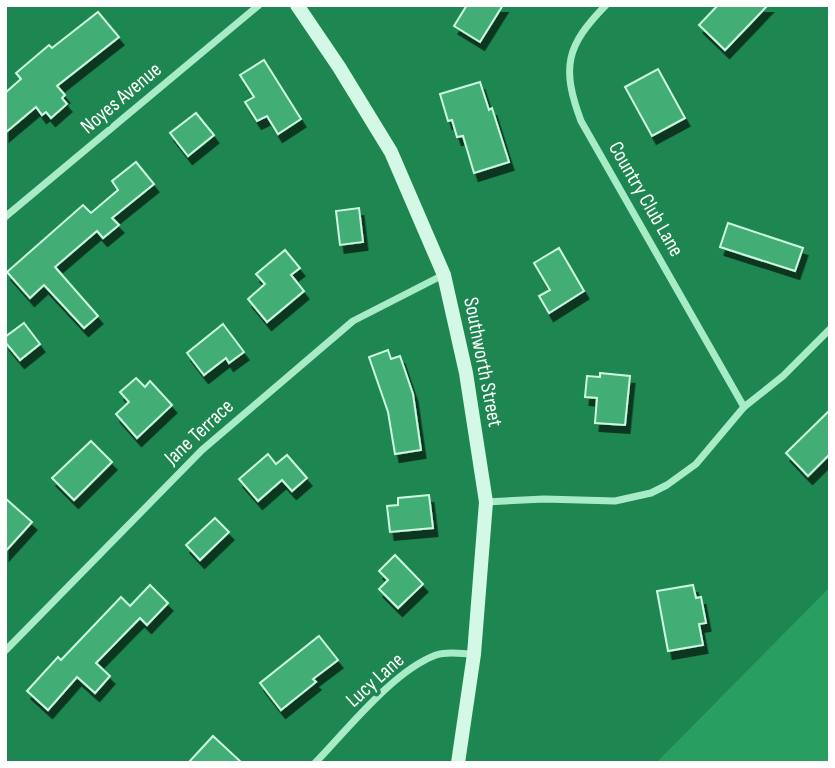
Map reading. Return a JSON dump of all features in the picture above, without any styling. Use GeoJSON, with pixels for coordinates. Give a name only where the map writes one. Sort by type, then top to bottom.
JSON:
{"type":"FeatureCollection","features":[{"type":"Feature","properties":{"kind":"street","name":"Noyes Avenue"},"geometry":{"type":"LineString","coordinates":[[5,217],[259,5]]}},
{"type":"Feature","properties":{"kind":"street","name":"Southworth Street"},"geometry":{"type":"LineString","coordinates":[[297,5],[339,66],[391,152],[444,275],[466,373],[486,502],[474,654],[458,763]]}},
{"type":"Feature","properties":{"kind":"street","name":"Country Club Lane"},"geometry":{"type":"LineString","coordinates":[[606,5],[582,31],[571,54],[571,95],[581,121],[744,407]]}},
{"type":"Feature","properties":{"kind":"street","name":"Jane Terrace"},"geometry":{"type":"LineString","coordinates":[[5,651],[202,450],[353,321],[444,275]]}},
{"type":"Feature","properties":{"kind":"street"},"geometry":{"type":"LineString","coordinates":[[486,502],[535,499],[606,501],[634,498],[667,485],[696,464],[744,407],[783,376],[830,329]]}},
{"type":"Feature","properties":{"kind":"street","name":"Lucy Lane"},"geometry":{"type":"LineString","coordinates":[[315,763],[401,675],[444,653],[474,654]]}},
{"type":"Feature","properties":{"kind":"green space"},"geometry":{"type":"Polygon","coordinates":[[[830,587],[830,763],[656,763],[830,587]]]}},
{"type":"Feature","properties":{"kind":"building"},"geometry":{"type":"Polygon","coordinates":[[[467,5],[503,5],[480,42],[454,26],[467,5]]]}},
{"type":"Feature","properties":{"kind":"building"},"geometry":{"type":"Polygon","coordinates":[[[718,5],[768,5],[725,50],[699,25],[718,5]]]}},
{"type":"Feature","properties":{"kind":"building"},"geometry":{"type":"Polygon","coordinates":[[[98,12],[119,37],[57,86],[65,95],[62,98],[67,104],[51,118],[46,112],[42,115],[36,107],[5,133],[5,93],[21,79],[16,73],[49,45],[52,48],[98,12]]]}},
{"type":"Feature","properties":{"kind":"building"},"geometry":{"type":"Polygon","coordinates":[[[264,60],[301,119],[278,134],[267,116],[257,121],[245,102],[254,97],[240,75],[264,60]]]}},
{"type":"Feature","properties":{"kind":"building"},"geometry":{"type":"Polygon","coordinates":[[[658,69],[685,118],[652,136],[625,87],[658,69]]]}},
{"type":"Feature","properties":{"kind":"building"},"geometry":{"type":"Polygon","coordinates":[[[480,82],[489,110],[492,108],[509,162],[474,173],[463,136],[457,137],[452,120],[448,121],[440,94],[480,82]]]}},
{"type":"Feature","properties":{"kind":"building"},"geometry":{"type":"Polygon","coordinates":[[[196,113],[214,135],[188,156],[170,133],[196,113]]]}},
{"type":"Feature","properties":{"kind":"building"},"geometry":{"type":"Polygon","coordinates":[[[136,162],[154,184],[112,218],[119,225],[103,238],[97,231],[55,267],[98,316],[84,328],[44,285],[30,298],[7,272],[83,205],[91,213],[118,190],[112,181],[136,162]]]}},
{"type":"Feature","properties":{"kind":"building"},"geometry":{"type":"Polygon","coordinates":[[[359,208],[363,242],[340,245],[336,211],[359,208]]]}},
{"type":"Feature","properties":{"kind":"building"},"geometry":{"type":"Polygon","coordinates":[[[728,223],[803,248],[795,271],[720,247],[728,223]]]}},
{"type":"Feature","properties":{"kind":"building"},"geometry":{"type":"Polygon","coordinates":[[[559,248],[584,291],[549,313],[539,296],[550,290],[534,263],[559,248]]]}},
{"type":"Feature","properties":{"kind":"building"},"geometry":{"type":"Polygon","coordinates":[[[285,250],[300,268],[291,275],[304,291],[267,322],[248,299],[265,284],[256,274],[285,250]]]}},
{"type":"Feature","properties":{"kind":"building"},"geometry":{"type":"Polygon","coordinates":[[[24,323],[40,344],[20,360],[5,342],[5,337],[24,323]]]}},
{"type":"Feature","properties":{"kind":"building"},"geometry":{"type":"Polygon","coordinates":[[[223,324],[244,352],[229,363],[226,358],[204,375],[187,353],[223,324]]]}},
{"type":"Feature","properties":{"kind":"building"},"geometry":{"type":"Polygon","coordinates":[[[388,350],[391,359],[400,356],[413,394],[421,450],[395,454],[388,412],[369,357],[388,350]]]}},
{"type":"Feature","properties":{"kind":"building"},"geometry":{"type":"Polygon","coordinates":[[[600,373],[630,376],[625,425],[595,423],[597,398],[585,397],[587,376],[600,377],[600,373]]]}},
{"type":"Feature","properties":{"kind":"building"},"geometry":{"type":"Polygon","coordinates":[[[136,378],[145,387],[150,381],[172,405],[137,438],[116,414],[129,402],[120,392],[136,378]]]}},
{"type":"Feature","properties":{"kind":"building"},"geometry":{"type":"Polygon","coordinates":[[[830,410],[830,454],[808,476],[786,453],[830,410]]]}},
{"type":"Feature","properties":{"kind":"building"},"geometry":{"type":"Polygon","coordinates":[[[91,441],[112,462],[74,500],[52,478],[91,441]]]}},
{"type":"Feature","properties":{"kind":"building"},"geometry":{"type":"Polygon","coordinates":[[[268,454],[276,464],[287,455],[307,478],[292,491],[282,480],[258,501],[239,479],[268,454]]]}},
{"type":"Feature","properties":{"kind":"building"},"geometry":{"type":"Polygon","coordinates":[[[429,495],[433,528],[390,532],[387,506],[398,505],[398,498],[429,495]]]}},
{"type":"Feature","properties":{"kind":"building"},"geometry":{"type":"Polygon","coordinates":[[[5,498],[32,522],[5,552],[5,498]]]}},
{"type":"Feature","properties":{"kind":"building"},"geometry":{"type":"Polygon","coordinates":[[[215,518],[229,532],[200,560],[186,545],[215,518]]]}},
{"type":"Feature","properties":{"kind":"building"},"geometry":{"type":"Polygon","coordinates":[[[395,555],[423,584],[398,608],[379,589],[388,580],[379,571],[395,555]]]}},
{"type":"Feature","properties":{"kind":"building"},"geometry":{"type":"Polygon","coordinates":[[[150,585],[168,603],[147,625],[140,618],[96,663],[110,676],[95,693],[77,677],[48,710],[27,691],[58,657],[61,660],[121,597],[130,606],[150,585]]]}},
{"type":"Feature","properties":{"kind":"building"},"geometry":{"type":"Polygon","coordinates":[[[693,585],[696,598],[701,597],[706,623],[699,624],[703,645],[668,651],[657,591],[693,585]]]}},
{"type":"Feature","properties":{"kind":"building"},"geometry":{"type":"Polygon","coordinates":[[[319,636],[338,660],[313,679],[316,682],[281,710],[260,683],[319,636]]]}},
{"type":"Feature","properties":{"kind":"building"},"geometry":{"type":"Polygon","coordinates":[[[213,736],[242,763],[188,763],[213,736]]]}}]}
